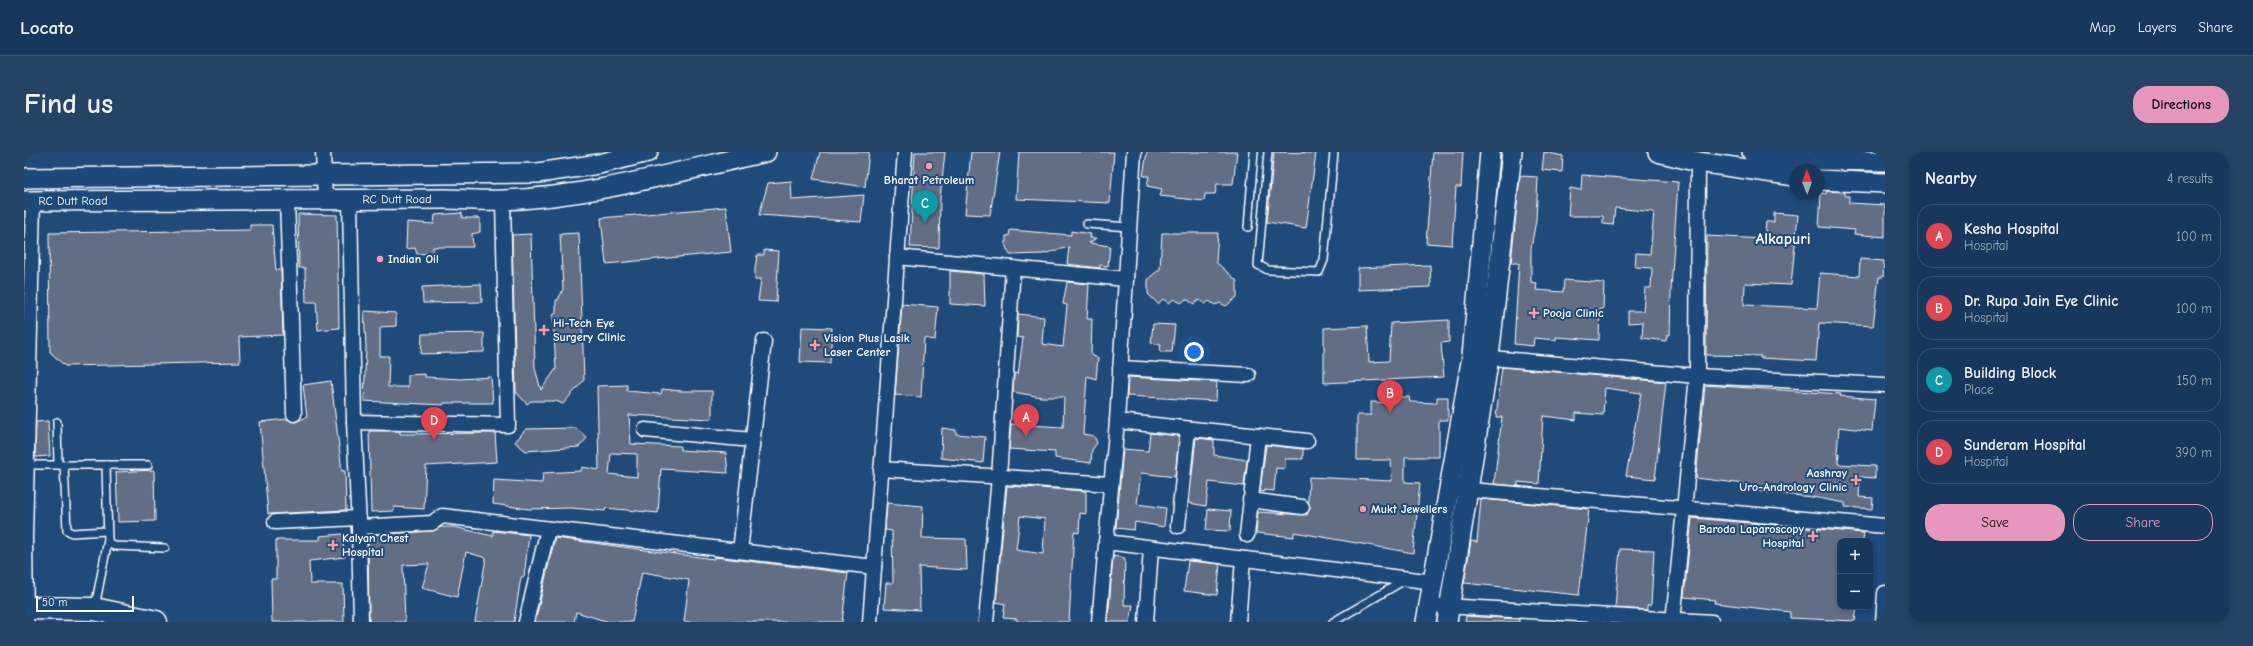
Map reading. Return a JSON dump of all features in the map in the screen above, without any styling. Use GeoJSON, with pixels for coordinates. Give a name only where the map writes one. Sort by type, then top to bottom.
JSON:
{"type":"FeatureCollection","features":[{"type":"Feature","properties":{"kind":"main road","name":"RC Dutt Road"},"geometry":{"type":"LineString","coordinates":[[24,178],[538,173],[648,152]]}},
{"type":"Feature","properties":{"kind":"main road","name":"RC Dutt Road"},"geometry":{"type":"LineString","coordinates":[[28,201],[288,199],[503,200],[578,192],[635,182],[766,152]]}},
{"type":"Feature","properties":{"kind":"main road"},"geometry":{"type":"LineString","coordinates":[[1481,357],[1490,152]]}},
{"type":"Feature","properties":{"kind":"main road"},"geometry":{"type":"LineString","coordinates":[[1448,614],[1459,489],[1481,357],[1512,152]]}},
{"type":"Feature","properties":{"kind":"main road"},"geometry":{"type":"LineString","coordinates":[[1658,152],[1698,162],[1789,175]]}},
{"type":"Feature","properties":{"kind":"main road"},"geometry":{"type":"LineString","coordinates":[[1752,152],[1809,160],[1885,161]]}},
{"type":"Feature","properties":{"kind":"main road"},"geometry":{"type":"LineString","coordinates":[[1825,180],[1885,183]]}},
{"type":"Feature","properties":{"kind":"main road"},"geometry":{"type":"LineString","coordinates":[[1427,613],[1459,489]]}},
{"type":"Feature","properties":{"kind":"main road"},"geometry":{"type":"LineString","coordinates":[[25,613],[94,609],[156,622]]}},
{"type":"Feature","properties":{"kind":"street"},"geometry":{"type":"LineString","coordinates":[[323,152],[325,200]]}},
{"type":"Feature","properties":{"kind":"street"},"geometry":{"type":"LineString","coordinates":[[870,622],[905,152]]}},
{"type":"Feature","properties":{"kind":"street"},"geometry":{"type":"LineString","coordinates":[[1099,622],[1117,422],[1134,152]]}},
{"type":"Feature","properties":{"kind":"street"},"geometry":{"type":"LineString","coordinates":[[1673,620],[1697,376],[1698,162]]}},
{"type":"Feature","properties":{"kind":"street"},"geometry":{"type":"LineString","coordinates":[[288,199],[294,414]]}},
{"type":"Feature","properties":{"kind":"street"},"geometry":{"type":"LineString","coordinates":[[350,200],[354,422],[359,523],[361,622]]}},
{"type":"Feature","properties":{"kind":"street"},"geometry":{"type":"LineString","coordinates":[[354,422],[508,425],[503,200]]}},
{"type":"Feature","properties":{"kind":"street"},"geometry":{"type":"LineString","coordinates":[[25,613],[24,538],[27,465],[28,201]]}},
{"type":"Feature","properties":{"kind":"street"},"geometry":{"type":"LineString","coordinates":[[897,257],[1126,279]]}},
{"type":"Feature","properties":{"kind":"street"},"geometry":{"type":"LineString","coordinates":[[986,622],[999,477],[1013,268]]}},
{"type":"Feature","properties":{"kind":"street"},"geometry":{"type":"LineString","coordinates":[[740,551],[764,341]]}},
{"type":"Feature","properties":{"kind":"street"},"geometry":{"type":"LineString","coordinates":[[1481,357],[1697,376],[1885,385]]}},
{"type":"Feature","properties":{"kind":"street"},"geometry":{"type":"LineString","coordinates":[[1120,368],[1248,374]]}},
{"type":"Feature","properties":{"kind":"street"},"geometry":{"type":"LineString","coordinates":[[1117,422],[1307,441]]}},
{"type":"Feature","properties":{"kind":"street"},"geometry":{"type":"LineString","coordinates":[[1178,526],[1188,429]]}},
{"type":"Feature","properties":{"kind":"street"},"geometry":{"type":"LineString","coordinates":[[645,430],[752,440]]}},
{"type":"Feature","properties":{"kind":"street"},"geometry":{"type":"LineString","coordinates":[[1247,535],[1258,436]]}},
{"type":"Feature","properties":{"kind":"street"},"geometry":{"type":"LineString","coordinates":[[881,469],[1111,484]]}},
{"type":"Feature","properties":{"kind":"street"},"geometry":{"type":"LineString","coordinates":[[1459,489],[1885,526]]}},
{"type":"Feature","properties":{"kind":"street"},"geometry":{"type":"LineString","coordinates":[[1250,500],[1302,506]]}},
{"type":"Feature","properties":{"kind":"street"},"geometry":{"type":"LineString","coordinates":[[275,522],[432,523],[442,516],[874,567]]}},
{"type":"Feature","properties":{"kind":"street"},"geometry":{"type":"LineString","coordinates":[[526,622],[548,529]]}},
{"type":"Feature","properties":{"kind":"street"},"geometry":{"type":"LineString","coordinates":[[1106,542],[1405,580],[1434,582]]}},
{"type":"Feature","properties":{"kind":"street"},"geometry":{"type":"LineString","coordinates":[[1146,622],[1151,548]]}},
{"type":"Feature","properties":{"kind":"street"},"geometry":{"type":"LineString","coordinates":[[1238,622],[1243,559]]}},
{"type":"Feature","properties":{"kind":"street"},"geometry":{"type":"LineString","coordinates":[[1883,622],[1885,593]]}},
{"type":"Feature","properties":{"kind":"street"},"geometry":{"type":"LineString","coordinates":[[1427,613],[1712,622]]}},
{"type":"Feature","properties":{"kind":"lane"},"geometry":{"type":"LineString","coordinates":[[1248,227],[1254,152]]}},
{"type":"Feature","properties":{"kind":"lane"},"geometry":{"type":"LineString","coordinates":[[1268,152],[1258,265],[1268,270],[1319,272],[1324,260],[1334,152]]}},
{"type":"Feature","properties":{"kind":"lane"},"geometry":{"type":"LineString","coordinates":[[1087,224],[1129,227]]}},
{"type":"Feature","properties":{"kind":"lane"},"geometry":{"type":"LineString","coordinates":[[57,422],[67,530],[72,533],[107,531]]}},
{"type":"Feature","properties":{"kind":"lane"},"geometry":{"type":"LineString","coordinates":[[27,465],[148,465]]}},
{"type":"Feature","properties":{"kind":"lane"},"geometry":{"type":"LineString","coordinates":[[94,609],[108,540],[106,465]]}},
{"type":"Feature","properties":{"kind":"lane"},"geometry":{"type":"LineString","coordinates":[[108,540],[110,545],[114,546],[165,548]]}},
{"type":"Feature","properties":{"kind":"lane"},"geometry":{"type":"LineString","coordinates":[[1333,622],[1405,580]]}},
{"type":"Feature","properties":{"kind":"building"},"geometry":{"type":"Polygon","coordinates":[[[820,152],[869,152],[865,187],[813,179],[820,152]]]}},
{"type":"Feature","properties":{"kind":"building"},"geometry":{"type":"Polygon","coordinates":[[[915,152],[945,152],[940,199],[939,248],[910,247],[915,152]]]}},
{"type":"Feature","properties":{"kind":"building"},"geometry":{"type":"Polygon","coordinates":[[[971,152],[1000,152],[990,215],[965,214],[971,152]]]}},
{"type":"Feature","properties":{"kind":"building"},"geometry":{"type":"Polygon","coordinates":[[[1019,152],[1114,152],[1110,203],[1016,199],[1019,152]]]}},
{"type":"Feature","properties":{"kind":"building"},"geometry":{"type":"Polygon","coordinates":[[[1147,152],[1237,152],[1233,184],[1217,184],[1215,194],[1205,194],[1204,201],[1160,196],[1162,189],[1147,186],[1149,176],[1143,176],[1147,152]]]}},
{"type":"Feature","properties":{"kind":"building"},"geometry":{"type":"Polygon","coordinates":[[[1274,152],[1316,153],[1306,228],[1267,222],[1274,152]]]}},
{"type":"Feature","properties":{"kind":"building"},"geometry":{"type":"Polygon","coordinates":[[[1433,152],[1463,152],[1461,187],[1456,187],[1452,245],[1426,243],[1433,152]]]}},
{"type":"Feature","properties":{"kind":"building"},"geometry":{"type":"Polygon","coordinates":[[[1544,152],[1563,156],[1562,172],[1542,170],[1544,152]]]}},
{"type":"Feature","properties":{"kind":"building"},"geometry":{"type":"Polygon","coordinates":[[[1582,175],[1678,182],[1671,289],[1670,335],[1667,335],[1666,341],[1642,338],[1643,322],[1628,323],[1628,311],[1643,311],[1645,288],[1651,288],[1652,268],[1635,267],[1636,253],[1650,254],[1654,212],[1615,208],[1613,225],[1603,224],[1603,216],[1568,216],[1570,188],[1581,190],[1582,175]]]}},
{"type":"Feature","properties":{"kind":"building"},"geometry":{"type":"Polygon","coordinates":[[[1520,176],[1538,177],[1536,220],[1531,249],[1531,282],[1537,283],[1536,290],[1563,292],[1564,280],[1604,283],[1603,309],[1600,309],[1599,340],[1556,337],[1556,340],[1534,338],[1533,346],[1514,344],[1519,263],[1511,263],[1520,176]]]}},
{"type":"Feature","properties":{"kind":"building"},"geometry":{"type":"Polygon","coordinates":[[[791,181],[792,200],[864,195],[861,222],[759,215],[768,183],[791,181]]]}},
{"type":"Feature","properties":{"kind":"building"},"geometry":{"type":"Polygon","coordinates":[[[1827,191],[1845,192],[1845,196],[1849,196],[1849,203],[1885,205],[1885,237],[1854,234],[1855,230],[1819,227],[1821,200],[1825,200],[1827,191]]]}},
{"type":"Feature","properties":{"kind":"building"},"geometry":{"type":"Polygon","coordinates":[[[726,207],[731,252],[606,264],[601,218],[726,207]]]}},
{"type":"Feature","properties":{"kind":"building"},"geometry":{"type":"Polygon","coordinates":[[[462,213],[462,218],[480,218],[480,232],[472,234],[473,247],[433,247],[433,253],[417,254],[415,248],[406,249],[407,222],[434,224],[435,215],[462,213]]]}},
{"type":"Feature","properties":{"kind":"building"},"geometry":{"type":"Polygon","coordinates":[[[1774,213],[1798,215],[1791,285],[1745,283],[1744,305],[1817,308],[1820,273],[1859,276],[1860,259],[1884,261],[1883,277],[1879,277],[1873,326],[1819,323],[1816,361],[1760,358],[1761,356],[1706,355],[1707,236],[1764,239],[1766,222],[1774,222],[1774,213]]]}},
{"type":"Feature","properties":{"kind":"building"},"geometry":{"type":"Polygon","coordinates":[[[298,214],[337,215],[339,328],[318,330],[316,302],[306,302],[305,268],[299,268],[298,214]]]}},
{"type":"Feature","properties":{"kind":"building"},"geometry":{"type":"Polygon","coordinates":[[[250,225],[272,225],[276,270],[281,270],[283,335],[239,337],[240,362],[65,366],[50,352],[49,233],[250,230],[250,225]]]}},
{"type":"Feature","properties":{"kind":"building"},"geometry":{"type":"Polygon","coordinates":[[[1010,230],[1071,235],[1071,231],[1091,234],[1090,238],[1097,238],[1089,243],[1110,246],[1108,266],[1100,265],[1100,268],[1067,264],[1069,247],[1043,254],[1010,255],[1006,247],[1006,236],[1009,236],[1010,230]]]}},
{"type":"Feature","properties":{"kind":"building"},"geometry":{"type":"Polygon","coordinates":[[[579,233],[584,380],[563,404],[556,401],[531,401],[527,404],[516,392],[512,235],[531,234],[535,368],[541,390],[556,369],[553,315],[556,313],[556,300],[558,300],[563,289],[560,234],[579,233]]]}},
{"type":"Feature","properties":{"kind":"building"},"geometry":{"type":"Polygon","coordinates":[[[1162,233],[1218,233],[1216,262],[1237,281],[1237,297],[1226,306],[1220,303],[1215,305],[1209,301],[1205,304],[1199,300],[1194,304],[1186,299],[1181,303],[1174,299],[1169,303],[1163,299],[1158,304],[1148,294],[1148,281],[1149,278],[1160,269],[1162,233]]]}},
{"type":"Feature","properties":{"kind":"building"},"geometry":{"type":"Polygon","coordinates":[[[764,250],[779,251],[776,302],[758,301],[761,279],[755,279],[755,269],[757,255],[764,255],[764,250]]]}},
{"type":"Feature","properties":{"kind":"building"},"geometry":{"type":"Polygon","coordinates":[[[1430,265],[1431,287],[1358,290],[1358,268],[1430,265]]]}},
{"type":"Feature","properties":{"kind":"building"},"geometry":{"type":"Polygon","coordinates":[[[950,271],[984,274],[985,306],[950,304],[950,271]]]}},
{"type":"Feature","properties":{"kind":"building"},"geometry":{"type":"Polygon","coordinates":[[[1067,282],[1089,284],[1087,319],[1092,319],[1091,355],[1098,358],[1096,379],[1087,376],[1083,434],[1094,436],[1097,443],[1092,450],[1091,463],[1055,458],[1055,452],[1009,449],[1011,424],[1063,427],[1064,397],[1041,397],[1013,392],[1014,373],[1018,374],[1023,338],[1017,337],[1018,314],[1044,317],[1042,344],[1063,347],[1067,305],[1063,304],[1067,282]]]}},
{"type":"Feature","properties":{"kind":"building"},"geometry":{"type":"Polygon","coordinates":[[[481,284],[482,302],[423,303],[422,287],[481,284]]]}},
{"type":"Feature","properties":{"kind":"building"},"geometry":{"type":"Polygon","coordinates":[[[902,304],[938,307],[935,340],[924,338],[921,397],[895,395],[902,304]]]}},
{"type":"Feature","properties":{"kind":"building"},"geometry":{"type":"Polygon","coordinates":[[[364,311],[396,313],[396,326],[380,327],[380,356],[389,356],[388,387],[408,387],[408,375],[425,374],[425,377],[460,379],[491,377],[493,403],[444,403],[443,405],[364,401],[366,346],[364,311]]]}},
{"type":"Feature","properties":{"kind":"building"},"geometry":{"type":"Polygon","coordinates":[[[1449,320],[1449,342],[1441,343],[1444,377],[1324,383],[1324,328],[1367,326],[1369,362],[1389,361],[1391,323],[1449,320]]]}},
{"type":"Feature","properties":{"kind":"building"},"geometry":{"type":"Polygon","coordinates":[[[1153,324],[1175,325],[1172,352],[1160,352],[1161,344],[1151,343],[1153,324]]]}},
{"type":"Feature","properties":{"kind":"building"},"geometry":{"type":"Polygon","coordinates":[[[802,327],[832,328],[830,363],[800,362],[802,327]]]}},
{"type":"Feature","properties":{"kind":"building"},"geometry":{"type":"Polygon","coordinates":[[[484,333],[484,352],[421,354],[422,334],[484,333]]]}},
{"type":"Feature","properties":{"kind":"building"},"geometry":{"type":"Polygon","coordinates":[[[1502,367],[1666,382],[1655,479],[1626,476],[1641,393],[1605,388],[1603,415],[1576,413],[1576,420],[1543,416],[1539,484],[1518,482],[1518,486],[1494,484],[1502,417],[1496,417],[1502,367]]]}},
{"type":"Feature","properties":{"kind":"building"},"geometry":{"type":"Polygon","coordinates":[[[1128,377],[1217,382],[1216,401],[1127,396],[1128,377]]]}},
{"type":"Feature","properties":{"kind":"building"},"geometry":{"type":"Polygon","coordinates":[[[331,381],[342,471],[345,471],[346,510],[268,514],[260,422],[287,419],[295,422],[307,417],[303,385],[331,381]]]}},
{"type":"Feature","properties":{"kind":"building"},"geometry":{"type":"Polygon","coordinates":[[[627,385],[627,391],[661,394],[662,389],[681,391],[712,391],[712,419],[629,415],[631,444],[680,446],[680,450],[726,453],[728,473],[661,469],[658,513],[606,508],[605,511],[571,508],[529,509],[493,504],[494,480],[542,483],[543,473],[581,471],[582,467],[599,470],[597,386],[627,385]],[[611,453],[609,474],[637,477],[637,454],[611,453]]]}},
{"type":"Feature","properties":{"kind":"building"},"geometry":{"type":"Polygon","coordinates":[[[1705,385],[1841,394],[1840,396],[1875,399],[1872,431],[1839,427],[1837,453],[1839,453],[1838,464],[1875,466],[1875,478],[1860,477],[1859,497],[1873,498],[1872,509],[1845,507],[1845,503],[1812,497],[1745,490],[1745,484],[1696,478],[1705,385]]]}},
{"type":"Feature","properties":{"kind":"building"},"geometry":{"type":"Polygon","coordinates":[[[1394,397],[1409,397],[1410,402],[1437,403],[1437,397],[1448,397],[1448,420],[1439,420],[1439,457],[1405,457],[1405,482],[1420,483],[1413,553],[1294,532],[1294,537],[1256,533],[1258,512],[1307,515],[1310,508],[1308,501],[1309,477],[1392,481],[1391,460],[1357,460],[1357,415],[1371,415],[1371,402],[1394,403],[1394,397]]]}},
{"type":"Feature","properties":{"kind":"building"},"geometry":{"type":"Polygon","coordinates":[[[48,421],[50,456],[35,457],[36,422],[48,421]]]}},
{"type":"Feature","properties":{"kind":"building"},"geometry":{"type":"Polygon","coordinates":[[[576,428],[587,438],[579,447],[526,451],[515,442],[526,429],[576,428]]]}},
{"type":"Feature","properties":{"kind":"building"},"geometry":{"type":"Polygon","coordinates":[[[942,428],[956,430],[956,434],[985,437],[983,463],[941,458],[942,428]]]}},
{"type":"Feature","properties":{"kind":"building"},"geometry":{"type":"Polygon","coordinates":[[[369,431],[400,431],[400,434],[495,433],[497,462],[426,466],[424,509],[394,507],[394,511],[371,512],[369,431]]]}},
{"type":"Feature","properties":{"kind":"building"},"geometry":{"type":"Polygon","coordinates":[[[1150,433],[1179,436],[1175,477],[1141,473],[1137,504],[1166,508],[1164,527],[1135,522],[1134,530],[1116,528],[1123,449],[1148,451],[1150,433]]]}},
{"type":"Feature","properties":{"kind":"building"},"geometry":{"type":"Polygon","coordinates":[[[1196,438],[1214,440],[1214,455],[1247,460],[1244,486],[1209,482],[1206,506],[1189,503],[1196,438]]]}},
{"type":"Feature","properties":{"kind":"building"},"geometry":{"type":"Polygon","coordinates":[[[1266,445],[1303,449],[1303,459],[1285,459],[1285,469],[1276,468],[1274,491],[1264,490],[1264,492],[1260,491],[1266,445]]]}},
{"type":"Feature","properties":{"kind":"building"},"geometry":{"type":"Polygon","coordinates":[[[154,470],[155,521],[118,522],[116,472],[154,470]]]}},
{"type":"Feature","properties":{"kind":"building"},"geometry":{"type":"Polygon","coordinates":[[[1007,486],[1086,491],[1086,514],[1080,513],[1079,533],[1074,532],[1069,622],[1017,622],[1017,619],[1003,618],[1005,604],[996,602],[1007,486]],[[1020,516],[1016,550],[1043,554],[1045,519],[1020,516]]]}},
{"type":"Feature","properties":{"kind":"building"},"geometry":{"type":"Polygon","coordinates":[[[1481,499],[1589,509],[1579,595],[1464,583],[1471,541],[1477,542],[1481,499]]]}},
{"type":"Feature","properties":{"kind":"building"},"geometry":{"type":"Polygon","coordinates":[[[887,503],[923,506],[922,538],[966,539],[967,570],[919,567],[920,610],[884,608],[886,583],[893,583],[892,531],[885,530],[887,503]]]}},
{"type":"Feature","properties":{"kind":"building"},"geometry":{"type":"Polygon","coordinates":[[[1208,509],[1231,511],[1230,531],[1206,530],[1208,509]]]}},
{"type":"Feature","properties":{"kind":"building"},"geometry":{"type":"Polygon","coordinates":[[[1692,518],[1864,533],[1863,538],[1837,538],[1837,610],[1857,610],[1855,621],[1790,618],[1790,612],[1714,603],[1715,600],[1684,597],[1692,518]]]}},
{"type":"Feature","properties":{"kind":"building"},"geometry":{"type":"Polygon","coordinates":[[[441,527],[454,527],[493,536],[493,531],[529,535],[524,577],[521,577],[514,622],[475,622],[486,558],[466,552],[457,597],[422,588],[429,564],[403,565],[405,622],[369,622],[368,535],[432,531],[441,527]]]}},
{"type":"Feature","properties":{"kind":"building"},"geometry":{"type":"Polygon","coordinates":[[[342,534],[345,557],[309,561],[310,584],[343,584],[344,622],[272,622],[271,579],[276,579],[276,540],[320,540],[320,536],[342,534]]]}},
{"type":"Feature","properties":{"kind":"building"},"geometry":{"type":"Polygon","coordinates":[[[555,538],[714,559],[714,557],[848,573],[842,622],[684,622],[689,580],[642,572],[632,622],[609,622],[576,612],[574,622],[535,622],[555,538]]]}},
{"type":"Feature","properties":{"kind":"building"},"geometry":{"type":"Polygon","coordinates":[[[1620,549],[1654,550],[1651,605],[1647,605],[1647,610],[1615,608],[1620,549]]]}},
{"type":"Feature","properties":{"kind":"building"},"geometry":{"type":"Polygon","coordinates":[[[1113,556],[1125,558],[1124,605],[1133,605],[1130,622],[1108,622],[1113,556]]]}},
{"type":"Feature","properties":{"kind":"building"},"geometry":{"type":"Polygon","coordinates":[[[1188,561],[1220,564],[1217,595],[1184,591],[1188,561]]]}},
{"type":"Feature","properties":{"kind":"building"},"geometry":{"type":"Polygon","coordinates":[[[1466,616],[1519,619],[1519,622],[1465,622],[1466,616]]]}},
{"type":"Feature","properties":{"kind":"place","name":"Bharat Petroleum"},"geometry":{"type":"Point","coordinates":[929,166]}},
{"type":"Feature","properties":{"kind":"place","name":"Building Block"},"geometry":{"type":"Point","coordinates":[925,223]}},
{"type":"Feature","properties":{"kind":"place","name":"Indian Oil"},"geometry":{"type":"Point","coordinates":[380,259]}},
{"type":"Feature","properties":{"kind":"place","name":"Pooja Clinic"},"geometry":{"type":"Point","coordinates":[1534,313]}},
{"type":"Feature","properties":{"kind":"place","name":"Hi-Tech Eye Surgery Clinic"},"geometry":{"type":"Point","coordinates":[544,330]}},
{"type":"Feature","properties":{"kind":"place","name":"Vision Plus Lasik Laser Center"},"geometry":{"type":"Point","coordinates":[815,345]}},
{"type":"Feature","properties":{"kind":"place","name":"Dr. Rupa Jain Eye Clinic"},"geometry":{"type":"Point","coordinates":[1390,413]}},
{"type":"Feature","properties":{"kind":"place","name":"Kesha Hospital"},"geometry":{"type":"Point","coordinates":[1026,437]}},
{"type":"Feature","properties":{"kind":"place","name":"Sunderam Hospital"},"geometry":{"type":"Point","coordinates":[434,440]}},
{"type":"Feature","properties":{"kind":"place","name":"Aashray Uro-Andrology Clinic"},"geometry":{"type":"Point","coordinates":[1856,480]}},
{"type":"Feature","properties":{"kind":"place","name":"Mukt Jewellers"},"geometry":{"type":"Point","coordinates":[1363,509]}},
{"type":"Feature","properties":{"kind":"place","name":"Baroda Laparoscopy Hospital"},"geometry":{"type":"Point","coordinates":[1813,536]}},
{"type":"Feature","properties":{"kind":"place","name":"Kalyan Chest Hospital"},"geometry":{"type":"Point","coordinates":[333,545]}},
{"type":"Feature","properties":{"kind":"district","name":"Alkapuri"},"geometry":{"type":"Point","coordinates":[1783,239]}}]}
